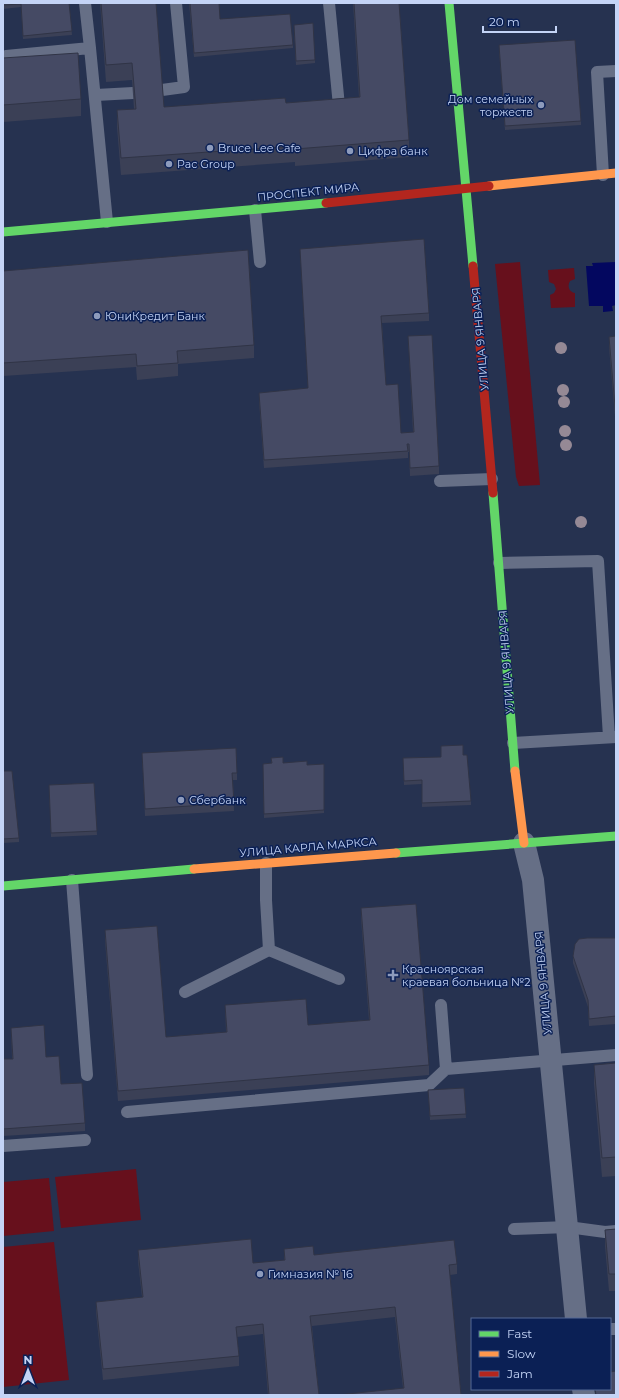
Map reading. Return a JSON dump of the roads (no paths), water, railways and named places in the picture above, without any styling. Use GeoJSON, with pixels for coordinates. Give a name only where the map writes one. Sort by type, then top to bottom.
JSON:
{"type":"FeatureCollection","features":[{"type":"Feature","properties":{"kind":"main road","name":"УЛИЦА 9 ЯНВАРЯ"},"geometry":{"type":"LineString","coordinates":[[449,3],[492,479],[517,798],[524,843]]}},
{"type":"Feature","properties":{"kind":"main road","name":"ПРОСПЕКТ МИРА"},"geometry":{"type":"LineString","coordinates":[[3,232],[255,210],[616,173]]}},
{"type":"Feature","properties":{"kind":"main road","name":"УЛИЦА КАРЛА МАРКСА"},"geometry":{"type":"LineString","coordinates":[[3,886],[266,863],[616,836]]}},
{"type":"Feature","properties":{"kind":"street","name":"УЛИЦА 9 ЯНВАРЯ"},"geometry":{"type":"LineString","coordinates":[[524,843],[533,880],[576,1318]]}},
{"type":"Feature","properties":{"kind":"lane"},"geometry":{"type":"LineString","coordinates":[[85,3],[96,95],[107,222]]}},
{"type":"Feature","properties":{"kind":"lane"},"geometry":{"type":"LineString","coordinates":[[162,90],[184,86],[176,3]]}},
{"type":"Feature","properties":{"kind":"lane"},"geometry":{"type":"LineString","coordinates":[[329,3],[339,106]]}},
{"type":"Feature","properties":{"kind":"lane"},"geometry":{"type":"LineString","coordinates":[[6,56],[90,48]]}},
{"type":"Feature","properties":{"kind":"lane"},"geometry":{"type":"LineString","coordinates":[[603,175],[597,72],[616,71]]}},
{"type":"Feature","properties":{"kind":"lane"},"geometry":{"type":"LineString","coordinates":[[96,95],[133,93]]}},
{"type":"Feature","properties":{"kind":"lane"},"geometry":{"type":"LineString","coordinates":[[255,210],[260,262]]}},
{"type":"Feature","properties":{"kind":"lane"},"geometry":{"type":"LineString","coordinates":[[440,481],[492,479]]}},
{"type":"Feature","properties":{"kind":"lane"},"geometry":{"type":"LineString","coordinates":[[499,563],[598,561],[613,737],[513,743]]}},
{"type":"Feature","properties":{"kind":"lane"},"geometry":{"type":"LineString","coordinates":[[266,863],[266,900],[269,950]]}},
{"type":"Feature","properties":{"kind":"lane"},"geometry":{"type":"LineString","coordinates":[[72,880],[87,1075]]}},
{"type":"Feature","properties":{"kind":"lane"},"geometry":{"type":"LineString","coordinates":[[185,992],[269,950],[339,978]]}},
{"type":"Feature","properties":{"kind":"lane"},"geometry":{"type":"LineString","coordinates":[[441,1005],[446,1069]]}},
{"type":"Feature","properties":{"kind":"lane"},"geometry":{"type":"LineString","coordinates":[[126,1112],[429,1085],[446,1069],[616,1055]]}},
{"type":"Feature","properties":{"kind":"lane"},"geometry":{"type":"LineString","coordinates":[[3,1146],[85,1140]]}},
{"type":"Feature","properties":{"kind":"lane"},"geometry":{"type":"LineString","coordinates":[[514,1228],[568,1227],[605,1232],[616,1231]]}},
{"type":"Feature","properties":{"kind":"place","name":"Дом семейных торжеств"},"geometry":{"type":"Point","coordinates":[541,105]}},
{"type":"Feature","properties":{"kind":"place","name":"Bruce Lee Cafe"},"geometry":{"type":"Point","coordinates":[210,148]}},
{"type":"Feature","properties":{"kind":"place","name":"Цифра банк"},"geometry":{"type":"Point","coordinates":[350,151]}},
{"type":"Feature","properties":{"kind":"place","name":"Pac Group"},"geometry":{"type":"Point","coordinates":[169,164]}},
{"type":"Feature","properties":{"kind":"place","name":"ЮниКредит Банк"},"geometry":{"type":"Point","coordinates":[97,316]}},
{"type":"Feature","properties":{"kind":"place","name":"Сбербанк"},"geometry":{"type":"Point","coordinates":[181,800]}},
{"type":"Feature","properties":{"kind":"place","name":"Красноярская краевая больница №2"},"geometry":{"type":"Point","coordinates":[393,975]}},
{"type":"Feature","properties":{"kind":"place","name":"Гимназия № 16"},"geometry":{"type":"Point","coordinates":[260,1274]}}]}
